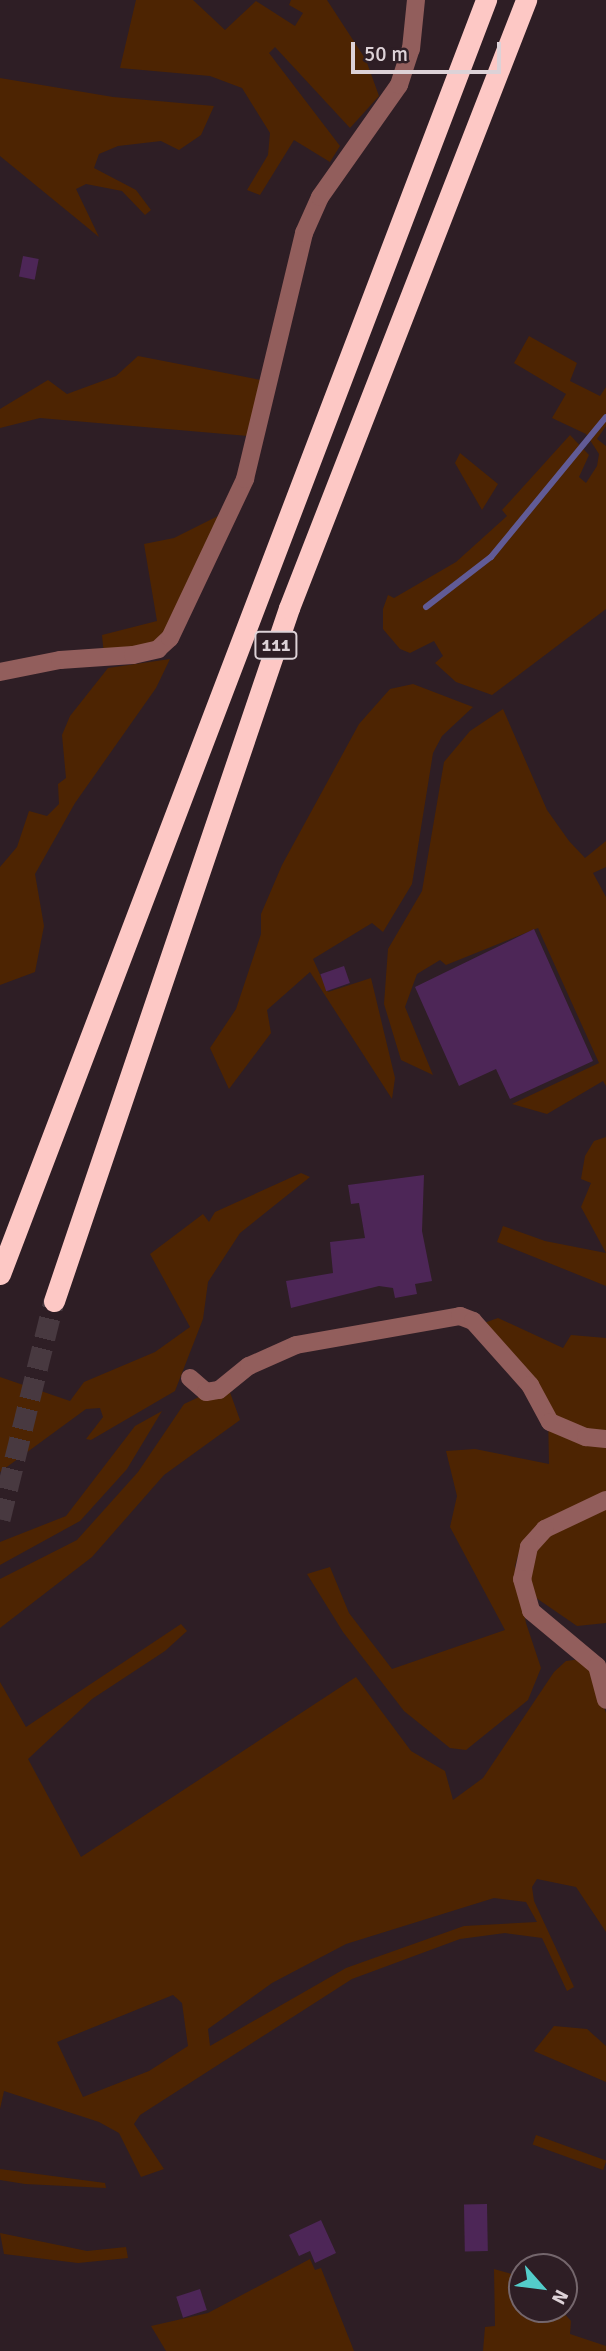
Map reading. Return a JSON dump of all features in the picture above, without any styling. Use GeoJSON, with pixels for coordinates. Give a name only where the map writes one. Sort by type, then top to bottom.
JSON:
{"type":"FeatureCollection","features":[{"type":"Feature","properties":{"kind":"highway","name":"111"},"geometry":{"type":"LineString","coordinates":[[0,1274],[486,0]]}},
{"type":"Feature","properties":{"kind":"highway","name":"111"},"geometry":{"type":"LineString","coordinates":[[54,1301],[289,608],[526,0]]}},
{"type":"Feature","properties":{"kind":"street"},"geometry":{"type":"LineString","coordinates":[[0,672],[60,660],[133,655],[158,649],[170,638],[245,479],[304,233],[320,197],[399,85],[411,49],[416,0]]}},
{"type":"Feature","properties":{"kind":"street"},"geometry":{"type":"LineString","coordinates":[[190,1378],[206,1392],[219,1390],[249,1366],[296,1345],[460,1316],[473,1321],[530,1385],[550,1422],[586,1437],[606,1439]]}},
{"type":"Feature","properties":{"kind":"street"},"geometry":{"type":"LineString","coordinates":[[606,1500],[545,1529],[529,1547],[522,1579],[531,1611],[597,1666],[606,1700]]}},
{"type":"Feature","properties":{"kind":"shaded area"},"geometry":{"type":"Polygon","coordinates":[[[136,0],[193,0],[225,30],[256,1],[295,26],[303,13],[289,5],[291,0],[327,0],[366,60],[379,96],[350,128],[275,47],[269,53],[340,146],[330,162],[294,140],[260,195],[247,190],[268,155],[270,133],[242,88],[210,76],[120,68],[136,0]]]}},
{"type":"Feature","properties":{"kind":"shaded area"},"geometry":{"type":"Polygon","coordinates":[[[0,78],[113,97],[214,106],[201,135],[179,150],[161,141],[118,146],[99,154],[94,168],[136,190],[151,210],[145,215],[122,191],[86,184],[76,189],[99,237],[0,156],[0,78]]]}},
{"type":"Feature","properties":{"kind":"shaded area"},"geometry":{"type":"Polygon","coordinates":[[[529,336],[577,363],[570,381],[600,396],[606,387],[606,426],[597,439],[606,446],[606,609],[492,695],[456,682],[435,663],[443,656],[434,641],[410,653],[400,649],[383,629],[383,609],[388,595],[394,598],[456,562],[507,516],[502,510],[570,435],[589,455],[579,477],[586,483],[597,466],[599,454],[586,434],[552,418],[566,394],[514,363],[529,336]]]}},
{"type":"Feature","properties":{"kind":"shaded area"},"geometry":{"type":"Polygon","coordinates":[[[138,356],[261,380],[248,436],[40,418],[0,428],[0,409],[48,380],[67,394],[116,376],[138,356]]]}},
{"type":"Feature","properties":{"kind":"shaded area"},"geometry":{"type":"Polygon","coordinates":[[[460,453],[498,484],[482,510],[455,463],[460,453]]]}},
{"type":"Feature","properties":{"kind":"shaded area"},"geometry":{"type":"Polygon","coordinates":[[[218,516],[222,517],[162,638],[142,649],[104,655],[102,635],[157,621],[144,544],[174,538],[218,516]]]}},
{"type":"Feature","properties":{"kind":"shaded area"},"geometry":{"type":"Polygon","coordinates":[[[170,659],[156,688],[75,803],[35,874],[44,926],[35,972],[0,985],[0,867],[17,847],[29,811],[47,816],[59,804],[58,784],[66,778],[62,735],[70,716],[108,668],[170,659]]]}},
{"type":"Feature","properties":{"kind":"shaded area"},"geometry":{"type":"Polygon","coordinates":[[[413,684],[473,707],[442,736],[433,753],[412,884],[383,932],[372,923],[313,959],[328,992],[371,978],[395,1078],[392,1099],[310,972],[267,1010],[271,1033],[229,1089],[210,1048],[236,1009],[261,934],[261,914],[282,865],[359,724],[390,689],[413,684]]]}},
{"type":"Feature","properties":{"kind":"shaded area"},"geometry":{"type":"Polygon","coordinates":[[[503,709],[547,810],[569,841],[585,858],[606,841],[606,867],[593,873],[606,897],[606,1086],[603,1081],[547,1114],[512,1104],[599,1063],[538,928],[446,965],[440,960],[417,974],[405,1007],[433,1075],[401,1060],[384,1004],[388,949],[422,891],[444,762],[470,731],[503,709]]]}},
{"type":"Feature","properties":{"kind":"shaded area"},"geometry":{"type":"Polygon","coordinates":[[[606,1137],[606,1253],[581,1207],[591,1183],[581,1179],[585,1156],[594,1141],[606,1137]]]}},
{"type":"Feature","properties":{"kind":"shaded area"},"geometry":{"type":"Polygon","coordinates":[[[301,1173],[310,1177],[240,1233],[208,1282],[203,1319],[175,1391],[91,1440],[86,1439],[103,1417],[100,1408],[86,1409],[0,1472],[0,1377],[70,1401],[84,1382],[155,1352],[190,1327],[150,1254],[203,1214],[209,1222],[215,1212],[301,1173]]]}},
{"type":"Feature","properties":{"kind":"shaded area"},"geometry":{"type":"Polygon","coordinates":[[[503,1226],[545,1241],[606,1253],[606,1286],[497,1242],[503,1226]]]}},
{"type":"Feature","properties":{"kind":"shaded area"},"geometry":{"type":"Polygon","coordinates":[[[498,1318],[563,1348],[571,1335],[606,1338],[606,1494],[537,1527],[518,1555],[515,1566],[526,1623],[541,1668],[528,1700],[466,1750],[450,1748],[404,1711],[343,1632],[307,1574],[330,1567],[349,1613],[392,1669],[505,1630],[450,1527],[457,1496],[446,1451],[475,1449],[549,1464],[548,1412],[484,1323],[498,1318]]]}},
{"type":"Feature","properties":{"kind":"shaded area"},"geometry":{"type":"Polygon","coordinates":[[[227,1384],[240,1420],[164,1475],[92,1557],[0,1628],[0,1579],[77,1540],[138,1472],[184,1404],[227,1384]]]}},
{"type":"Feature","properties":{"kind":"shaded area"},"geometry":{"type":"Polygon","coordinates":[[[162,1411],[127,1469],[80,1521],[0,1565],[0,1542],[66,1516],[135,1426],[162,1411]]]}},
{"type":"Feature","properties":{"kind":"shaded area"},"geometry":{"type":"Polygon","coordinates":[[[606,1507],[606,1623],[577,1626],[529,1593],[530,1565],[538,1542],[606,1507]]]}},
{"type":"Feature","properties":{"kind":"shaded area"},"geometry":{"type":"Polygon","coordinates":[[[181,1624],[187,1631],[165,1651],[92,1699],[28,1759],[81,1857],[356,1677],[411,1751],[445,1771],[453,1800],[483,1778],[554,1672],[566,1661],[588,1658],[606,1713],[606,1932],[576,1887],[537,1879],[532,1887],[534,1901],[574,1987],[567,1991],[542,1938],[505,1933],[460,1939],[352,1979],[140,2115],[134,2124],[164,2169],[141,2177],[119,2133],[99,2122],[4,2091],[0,2109],[0,1682],[26,1727],[181,1624]],[[494,1898],[346,1944],[272,1983],[208,2029],[210,2046],[346,1968],[464,1926],[537,1922],[526,1902],[494,1898]],[[173,1995],[57,2042],[83,2097],[149,2071],[188,2046],[182,2003],[173,1995]]]}},
{"type":"Feature","properties":{"kind":"shaded area"},"geometry":{"type":"Polygon","coordinates":[[[554,2026],[587,2029],[606,2046],[606,2082],[534,2051],[554,2026]]]}},
{"type":"Feature","properties":{"kind":"shaded area"},"geometry":{"type":"Polygon","coordinates":[[[536,2135],[606,2160],[603,2170],[533,2144],[536,2135]]]}},
{"type":"Feature","properties":{"kind":"shaded area"},"geometry":{"type":"Polygon","coordinates":[[[0,2169],[105,2183],[106,2188],[25,2184],[0,2180],[0,2169]]]}},
{"type":"Feature","properties":{"kind":"shaded area"},"geometry":{"type":"Polygon","coordinates":[[[0,2233],[87,2251],[126,2247],[128,2258],[78,2263],[4,2254],[0,2233]]]}},
{"type":"Feature","properties":{"kind":"shaded area"},"geometry":{"type":"Polygon","coordinates":[[[310,2259],[315,2270],[321,2268],[354,2351],[166,2351],[151,2326],[208,2313],[310,2259]]]}},
{"type":"Feature","properties":{"kind":"shaded area"},"geometry":{"type":"Polygon","coordinates":[[[494,2269],[508,2273],[508,2323],[571,2323],[570,2334],[606,2346],[606,2351],[483,2351],[485,2327],[495,2326],[494,2269]]]}},
{"type":"Feature","properties":{"kind":"building"},"geometry":{"type":"Polygon","coordinates":[[[23,256],[39,259],[35,280],[19,277],[23,256]]]}},
{"type":"Feature","properties":{"kind":"building"},"geometry":{"type":"Polygon","coordinates":[[[534,929],[593,1061],[510,1099],[496,1069],[459,1086],[415,987],[534,929]]]}},
{"type":"Feature","properties":{"kind":"building"},"geometry":{"type":"Polygon","coordinates":[[[344,966],[350,983],[326,991],[320,974],[344,966]]]}},
{"type":"Feature","properties":{"kind":"building"},"geometry":{"type":"Polygon","coordinates":[[[424,1175],[422,1231],[432,1281],[415,1284],[417,1294],[395,1298],[393,1288],[379,1286],[291,1308],[286,1281],[333,1273],[330,1242],[365,1238],[359,1203],[351,1204],[348,1185],[424,1175]]]}},
{"type":"Feature","properties":{"kind":"building"},"geometry":{"type":"Polygon","coordinates":[[[464,2204],[487,2204],[488,2251],[465,2251],[464,2204]]]}},
{"type":"Feature","properties":{"kind":"building"},"geometry":{"type":"Polygon","coordinates":[[[321,2220],[336,2253],[315,2263],[310,2251],[299,2256],[289,2235],[321,2220]]]}},
{"type":"Feature","properties":{"kind":"building"},"geometry":{"type":"Polygon","coordinates":[[[200,2289],[207,2310],[183,2318],[176,2297],[200,2289]]]}},
{"type":"Feature","properties":{"kind":"waterway"},"geometry":{"type":"LineString","coordinates":[[426,607],[491,557],[606,417]]}},
{"type":"Feature","properties":{"kind":"tunnel"},"geometry":{"type":"LineString","coordinates":[[0,1519],[54,1301]]}}]}
